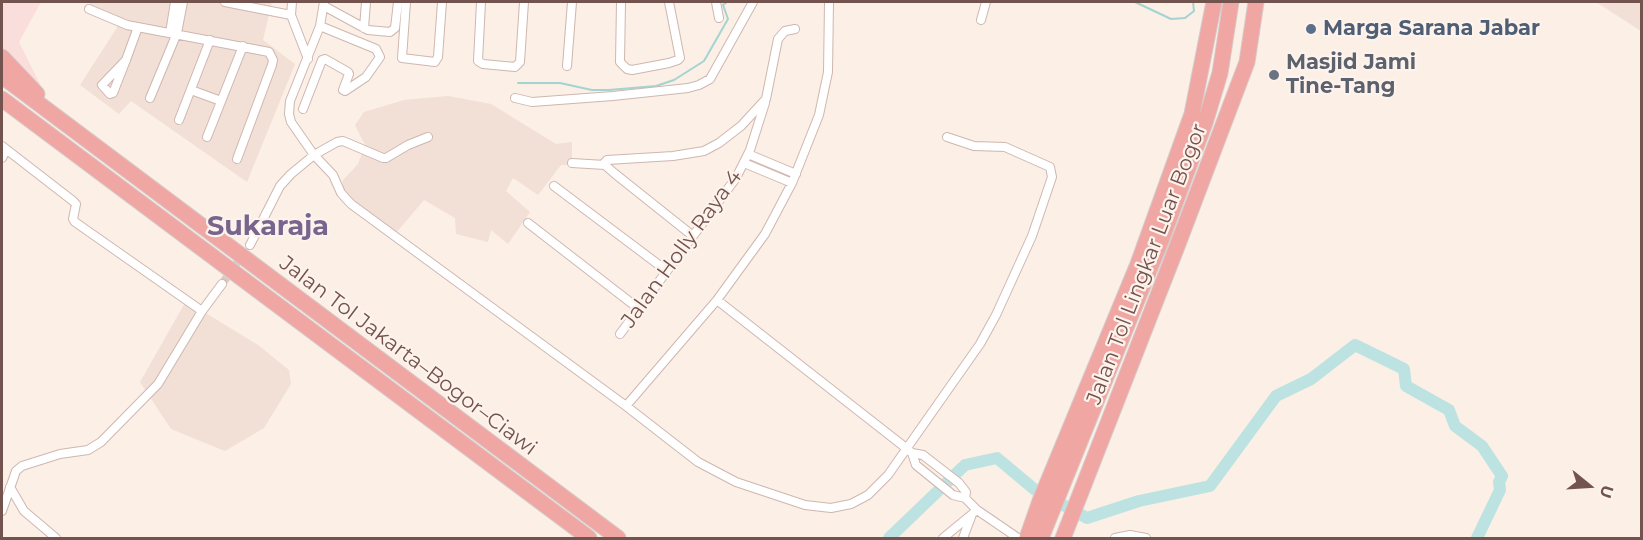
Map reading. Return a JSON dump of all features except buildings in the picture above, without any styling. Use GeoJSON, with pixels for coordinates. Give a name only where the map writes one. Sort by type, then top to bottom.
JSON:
{"type":"FeatureCollection","features":[{"type":"Feature","properties":{"kind":"highway"},"geometry":{"type":"LineString","coordinates":[[1027,538],[1040,501],[1138,264],[1192,114],[1214,2]]}},
{"type":"Feature","properties":{"kind":"highway","name":"Jalan Tol Lingkar Luar Bogor"},"geometry":{"type":"LineString","coordinates":[[1041,538],[1161,241],[1204,123],[1220,73],[1231,2]]}},
{"type":"Feature","properties":{"kind":"highway","name":"Jalan Tol Lingkar Luar Bogor"},"geometry":{"type":"LineString","coordinates":[[1063,538],[1180,240],[1246,62],[1256,2]]}},
{"type":"Feature","properties":{"kind":"highway"},"geometry":{"type":"LineString","coordinates":[[2,57],[78,134]]}},
{"type":"Feature","properties":{"kind":"highway","name":"Jalan Tol Jakarta–Bogor–Ciawi"},"geometry":{"type":"LineString","coordinates":[[2,76],[618,538]]}},
{"type":"Feature","properties":{"kind":"highway","name":"Jalan Tol Jakarta–Bogor–Ciawi"},"geometry":{"type":"LineString","coordinates":[[2,99],[589,538]]}},
{"type":"Feature","properties":{"kind":"street"},"geometry":{"type":"LineString","coordinates":[[173,33],[175,2]]}},
{"type":"Feature","properties":{"kind":"street"},"geometry":{"type":"LineString","coordinates":[[150,98],[183,2]]}},
{"type":"Feature","properties":{"kind":"street"},"geometry":{"type":"LineString","coordinates":[[225,2],[291,15]]}},
{"type":"Feature","properties":{"kind":"street"},"geometry":{"type":"LineString","coordinates":[[292,2],[291,15],[308,59]]}},
{"type":"Feature","properties":{"kind":"street"},"geometry":{"type":"LineString","coordinates":[[335,13],[336,2]]}},
{"type":"Feature","properties":{"kind":"street"},"geometry":{"type":"LineString","coordinates":[[364,28],[366,2]]}},
{"type":"Feature","properties":{"kind":"street"},"geometry":{"type":"LineString","coordinates":[[398,2],[393,31],[375,32],[335,13],[324,4],[320,26],[290,101],[291,122],[314,155],[333,175],[341,193],[351,204],[626,406],[698,462],[736,482],[805,505],[831,508],[851,504],[868,495],[909,451],[980,344],[996,315],[1032,236],[1052,177],[1050,166],[1005,147],[974,146],[947,136]]}},
{"type":"Feature","properties":{"kind":"street"},"geometry":{"type":"LineString","coordinates":[[406,2],[402,58],[435,62],[438,57],[442,2]]}},
{"type":"Feature","properties":{"kind":"street"},"geometry":{"type":"LineString","coordinates":[[481,2],[477,61],[480,64],[515,67],[520,62],[524,2]]}},
{"type":"Feature","properties":{"kind":"street"},"geometry":{"type":"LineString","coordinates":[[567,66],[572,2]]}},
{"type":"Feature","properties":{"kind":"street"},"geometry":{"type":"LineString","coordinates":[[621,2],[620,62],[627,69],[632,70],[669,63],[680,58],[669,2]]}},
{"type":"Feature","properties":{"kind":"street"},"geometry":{"type":"LineString","coordinates":[[716,2],[719,18]]}},
{"type":"Feature","properties":{"kind":"street"},"geometry":{"type":"LineString","coordinates":[[515,98],[532,102],[614,96],[699,85],[710,79],[753,2]]}},
{"type":"Feature","properties":{"kind":"street"},"geometry":{"type":"LineString","coordinates":[[626,406],[717,300],[765,234],[794,178],[819,115],[828,72],[829,2]]}},
{"type":"Feature","properties":{"kind":"street"},"geometry":{"type":"LineString","coordinates":[[981,20],[986,2]]}},
{"type":"Feature","properties":{"kind":"street"},"geometry":{"type":"LineString","coordinates":[[89,9],[123,24],[266,51],[273,60],[237,159]]}},
{"type":"Feature","properties":{"kind":"street"},"geometry":{"type":"LineString","coordinates":[[320,26],[376,49],[380,57],[366,77],[345,91],[343,90],[349,74]]}},
{"type":"Feature","properties":{"kind":"street"},"geometry":{"type":"LineString","coordinates":[[126,60],[138,27]]}},
{"type":"Feature","properties":{"kind":"street","name":"Jalan Holly Raya 4"},"geometry":{"type":"LineString","coordinates":[[620,334],[726,193],[746,159],[766,99],[777,39],[785,31],[795,29]]}},
{"type":"Feature","properties":{"kind":"street"},"geometry":{"type":"LineString","coordinates":[[366,45],[375,32]]}},
{"type":"Feature","properties":{"kind":"street"},"geometry":{"type":"LineString","coordinates":[[179,120],[210,40]]}},
{"type":"Feature","properties":{"kind":"street"},"geometry":{"type":"LineString","coordinates":[[207,137],[243,46]]}},
{"type":"Feature","properties":{"kind":"street"},"geometry":{"type":"LineString","coordinates":[[303,109],[322,60],[325,59],[346,69],[349,74],[366,77]]}},
{"type":"Feature","properties":{"kind":"street"},"geometry":{"type":"LineString","coordinates":[[191,90],[221,101]]}},
{"type":"Feature","properties":{"kind":"street"},"geometry":{"type":"LineString","coordinates":[[605,165],[604,162],[607,160],[673,156],[704,151],[741,126],[766,99]]}},
{"type":"Feature","properties":{"kind":"street"},"geometry":{"type":"LineString","coordinates":[[250,245],[280,186],[314,155],[343,141],[386,158],[428,137]]}},
{"type":"Feature","properties":{"kind":"street"},"geometry":{"type":"LineString","coordinates":[[3,151],[73,201],[76,204],[73,219],[75,222],[202,311]]}},
{"type":"Feature","properties":{"kind":"street"},"geometry":{"type":"LineString","coordinates":[[746,159],[794,178]]}},
{"type":"Feature","properties":{"kind":"street"},"geometry":{"type":"LineString","coordinates":[[572,162],[605,165],[693,236]]}},
{"type":"Feature","properties":{"kind":"street"},"geometry":{"type":"LineString","coordinates":[[554,186],[667,271]]}},
{"type":"Feature","properties":{"kind":"street"},"geometry":{"type":"LineString","coordinates":[[528,224],[639,309]]}},
{"type":"Feature","properties":{"kind":"street"},"geometry":{"type":"LineString","coordinates":[[2,511],[16,471],[22,466],[60,454],[88,450],[101,442],[158,384],[202,311],[222,284]]}},
{"type":"Feature","properties":{"kind":"street"},"geometry":{"type":"LineString","coordinates":[[717,300],[909,451],[927,457],[959,483],[966,492],[965,498],[974,513],[1018,538]]}},
{"type":"Feature","properties":{"kind":"street"},"geometry":{"type":"LineString","coordinates":[[909,451],[916,465],[958,497],[965,498]]}},
{"type":"Feature","properties":{"kind":"street"},"geometry":{"type":"LineString","coordinates":[[10,487],[24,511],[56,538]]}},
{"type":"Feature","properties":{"kind":"street"},"geometry":{"type":"LineString","coordinates":[[943,538],[974,513]]}},
{"type":"Feature","properties":{"kind":"street"},"geometry":{"type":"LineString","coordinates":[[963,538],[974,513]]}},
{"type":"Feature","properties":{"kind":"street"},"geometry":{"type":"LineString","coordinates":[[1115,538],[1130,535],[1146,538]]}},
{"type":"Feature","properties":{"kind":"shaded area"},"geometry":{"type":"Polygon","coordinates":[[[2,2],[41,2],[19,42],[40,84],[31,91],[2,69],[2,2]]]}},
{"type":"Feature","properties":{"kind":"shaded area"},"geometry":{"type":"Polygon","coordinates":[[[90,2],[272,2],[263,40],[295,64],[247,182],[131,101],[119,114],[80,85],[118,26],[89,8],[90,2]]]}},
{"type":"Feature","properties":{"kind":"shaded area"},"geometry":{"type":"Polygon","coordinates":[[[1596,2],[1641,2],[1641,31],[1596,2]]]}},
{"type":"Feature","properties":{"kind":"shaded area"},"geometry":{"type":"Polygon","coordinates":[[[448,96],[491,104],[556,144],[572,142],[572,165],[561,165],[538,195],[513,178],[506,191],[530,212],[508,244],[491,230],[488,242],[456,234],[455,218],[424,200],[395,234],[348,198],[342,188],[343,180],[358,164],[365,145],[355,125],[364,112],[404,100],[448,96]]]}},
{"type":"Feature","properties":{"kind":"shaded area"},"geometry":{"type":"Polygon","coordinates":[[[186,301],[258,345],[289,370],[291,384],[264,428],[225,451],[171,429],[140,382],[186,301]]]}},
{"type":"Feature","properties":{"kind":"waterway"},"geometry":{"type":"LineString","coordinates":[[518,83],[560,83],[592,90],[609,90],[656,86],[674,80],[704,61],[728,19],[723,5],[727,2]]}},
{"type":"Feature","properties":{"kind":"waterway"},"geometry":{"type":"LineString","coordinates":[[1135,2],[1171,19],[1185,18],[1194,11],[1193,2]]}},
{"type":"Feature","properties":{"kind":"waterway"},"geometry":{"type":"LineString","coordinates":[[889,538],[965,465],[997,458],[1034,489],[1087,518],[1139,501],[1210,486],[1276,396],[1311,379],[1355,345],[1404,369],[1406,386],[1449,410],[1455,426],[1482,446],[1502,476],[1499,482],[1500,490],[1477,538]]}},
{"type":"Feature","properties":{"kind":"tunnel"},"geometry":{"type":"LineString","coordinates":[[222,284],[244,253]]}},
{"type":"Feature","properties":{"kind":"place","name":"Marga Sarana Jabar"},"geometry":{"type":"Point","coordinates":[1311,29]}},
{"type":"Feature","properties":{"kind":"place","name":"Masjid Jami Tine-Tang"},"geometry":{"type":"Point","coordinates":[1274,75]}},
{"type":"Feature","properties":{"kind":"district","name":"Sukaraja"},"geometry":{"type":"Point","coordinates":[268,227]}}]}
